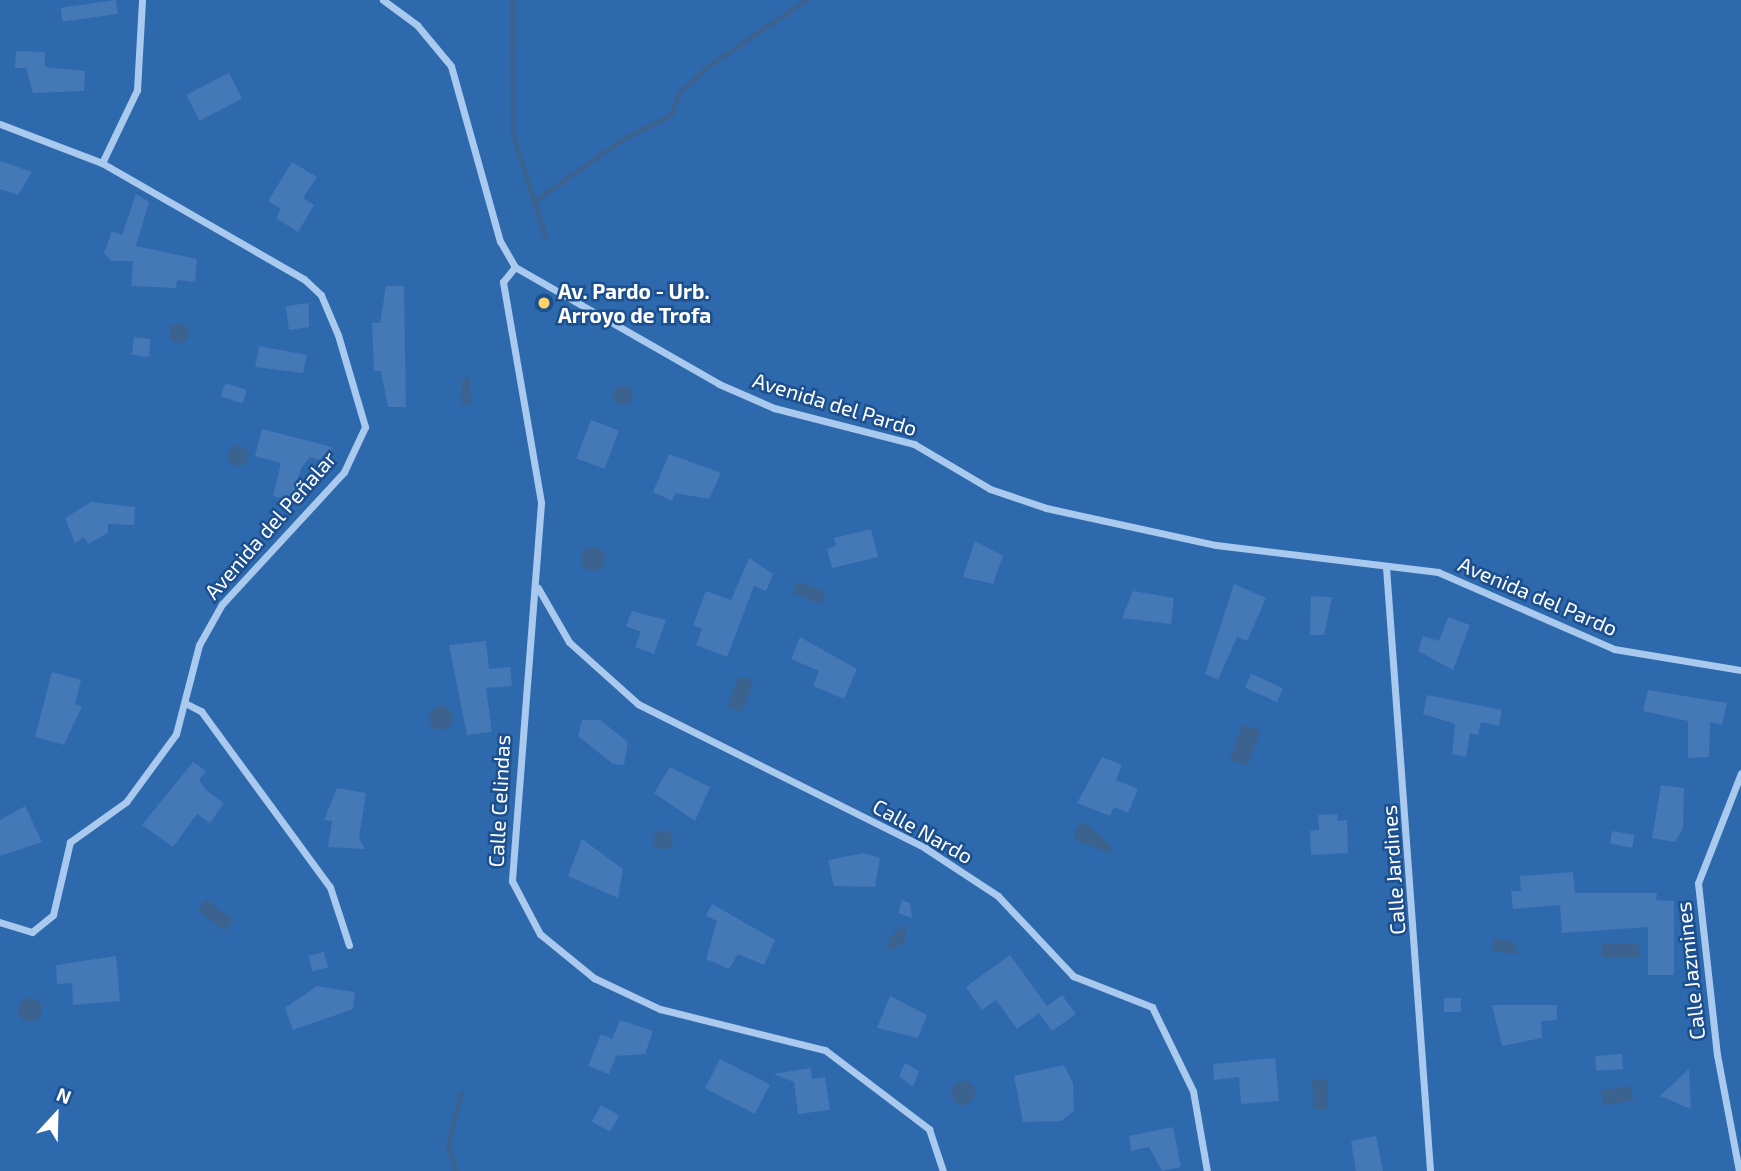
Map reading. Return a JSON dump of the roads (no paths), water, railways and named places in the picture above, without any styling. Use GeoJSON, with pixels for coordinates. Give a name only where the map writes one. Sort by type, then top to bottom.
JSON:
{"type":"FeatureCollection","features":[{"type":"Feature","properties":{"kind":"street"},"geometry":{"type":"LineString","coordinates":[[102,163],[137,90],[142,0]]}},
{"type":"Feature","properties":{"kind":"street"},"geometry":{"type":"LineString","coordinates":[[383,0],[417,25],[451,66],[500,241],[515,267]]}},
{"type":"Feature","properties":{"kind":"street","name":"Avenida del Peñalar"},"geometry":{"type":"LineString","coordinates":[[0,124],[102,163],[321,295],[365,427],[345,472],[222,604],[199,645],[187,704],[172,741],[131,797],[70,842],[49,919],[26,933],[0,922]]}},
{"type":"Feature","properties":{"kind":"street","name":"Avenida del Pardo"},"geometry":{"type":"LineString","coordinates":[[515,267],[719,384],[774,408],[914,444],[990,489],[1035,505],[1216,545],[1438,572],[1481,586],[1558,628],[1614,649],[1741,670]]}},
{"type":"Feature","properties":{"kind":"street","name":"Calle Celindas"},"geometry":{"type":"LineString","coordinates":[[515,267],[503,282],[541,503],[538,587],[518,751],[512,881],[540,934],[594,978],[660,1009],[825,1050],[929,1129],[943,1171]]}},
{"type":"Feature","properties":{"kind":"street","name":"Calle Jardines"},"geometry":{"type":"LineString","coordinates":[[1386,567],[1430,1171]]}},
{"type":"Feature","properties":{"kind":"street","name":"Calle Nardo"},"geometry":{"type":"LineString","coordinates":[[538,587],[569,642],[638,704],[925,848],[998,896],[1073,976],[1152,1007],[1193,1091],[1207,1171]]}},
{"type":"Feature","properties":{"kind":"street"},"geometry":{"type":"LineString","coordinates":[[187,704],[201,711],[330,887],[349,945]]}},
{"type":"Feature","properties":{"kind":"street","name":"Calle Jazmines"},"geometry":{"type":"LineString","coordinates":[[1739,1171],[1717,1055],[1698,883],[1741,773]]}},
{"type":"Feature","properties":{"kind":"waterway"},"geometry":{"type":"LineString","coordinates":[[512,0],[513,135],[545,236]]}},
{"type":"Feature","properties":{"kind":"waterway"},"geometry":{"type":"LineString","coordinates":[[534,201],[623,139],[671,115],[679,93],[708,66],[806,0]]}},
{"type":"Feature","properties":{"kind":"waterway"},"geometry":{"type":"LineString","coordinates":[[456,1171],[448,1144],[461,1093]]}},
{"type":"Feature","properties":{"kind":"place","name":"Av. Pardo - Urb. Arroyo de Trofa"},"geometry":{"type":"Point","coordinates":[544,303]}}]}
